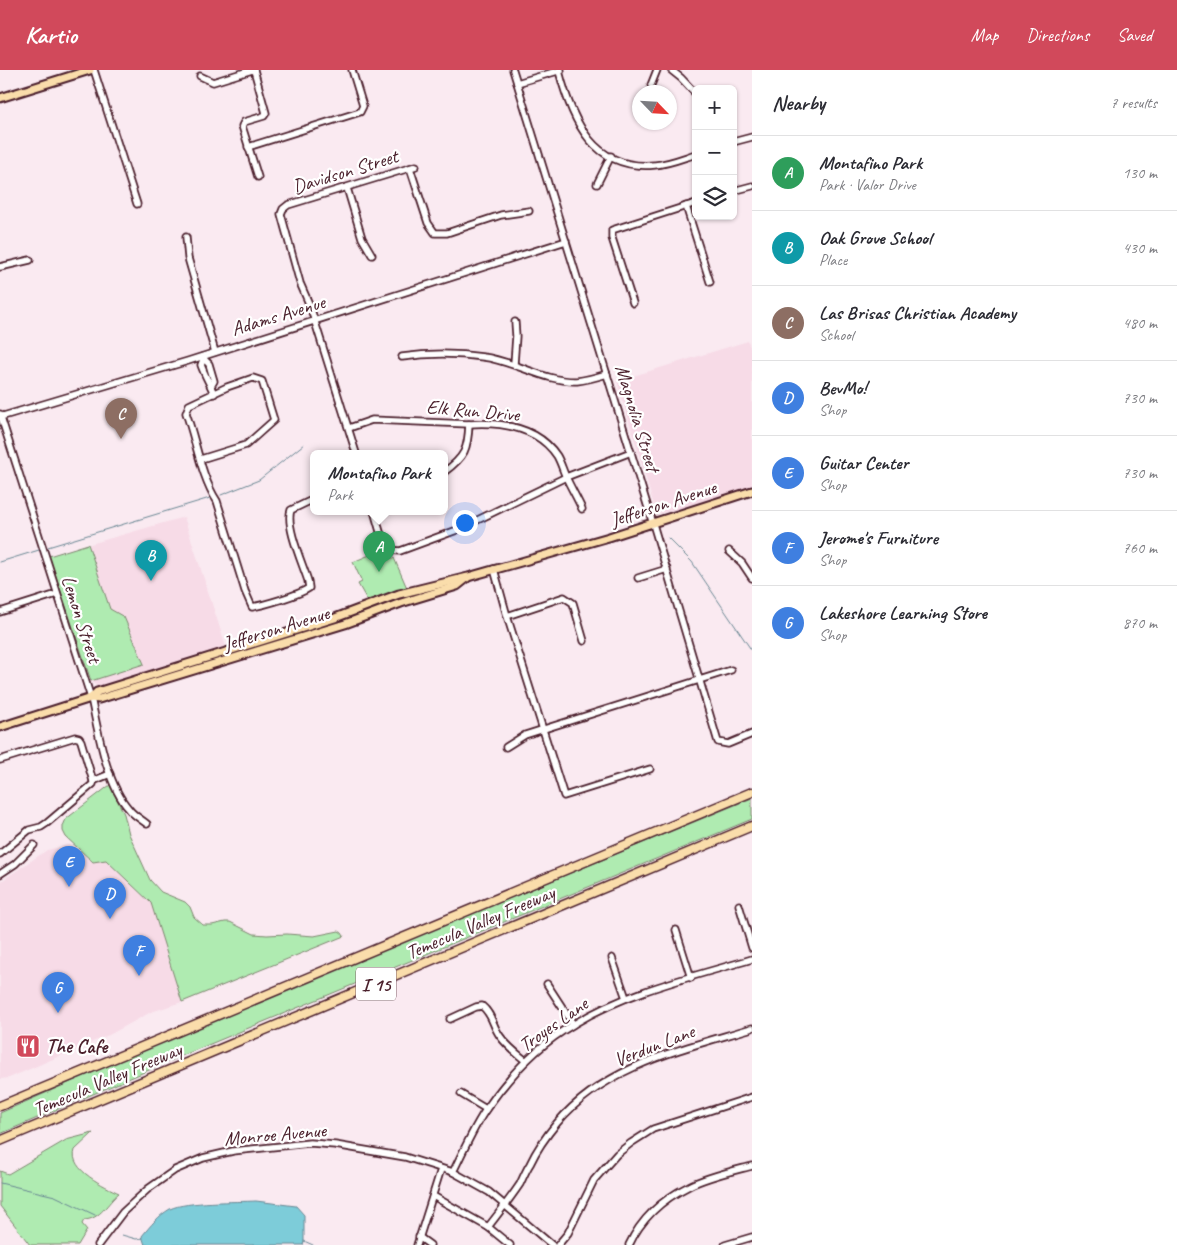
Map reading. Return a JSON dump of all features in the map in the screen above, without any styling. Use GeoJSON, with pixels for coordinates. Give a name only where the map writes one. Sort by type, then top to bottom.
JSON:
{"type":"FeatureCollection","features":[{"type":"Feature","properties":{"kind":"highway","name":"Temecula Valley Freeway"},"geometry":{"type":"LineString","coordinates":[[2,1105],[752,792]]}},
{"type":"Feature","properties":{"kind":"highway","name":"Temecula Valley Freeway"},"geometry":{"type":"LineString","coordinates":[[0,1142],[752,826]]}},
{"type":"Feature","properties":{"kind":"main road"},"geometry":{"type":"LineString","coordinates":[[0,98],[90,70]]}},
{"type":"Feature","properties":{"kind":"main road","name":"Jefferson Avenue"},"geometry":{"type":"LineString","coordinates":[[0,727],[90,698],[97,692],[335,618],[399,594],[468,577],[653,524],[752,491]]}},
{"type":"Feature","properties":{"kind":"main road","name":"Jefferson Avenue"},"geometry":{"type":"LineString","coordinates":[[90,698],[99,699],[346,624],[401,603],[457,586],[468,577]]}},
{"type":"Feature","properties":{"kind":"main road"},"geometry":{"type":"LineString","coordinates":[[266,648],[271,642],[322,626],[335,618]]}},
{"type":"Feature","properties":{"kind":"street"},"geometry":{"type":"LineString","coordinates":[[94,70],[137,204]]}},
{"type":"Feature","properties":{"kind":"street"},"geometry":{"type":"LineString","coordinates":[[200,76],[213,82],[253,70],[266,113],[264,116],[244,122],[243,130],[258,177]]}},
{"type":"Feature","properties":{"kind":"street"},"geometry":{"type":"LineString","coordinates":[[248,147],[360,112],[363,106],[352,70]]}},
{"type":"Feature","properties":{"kind":"street","name":"Magnolia Street"},"geometry":{"type":"LineString","coordinates":[[513,70],[667,569],[718,742],[728,744],[752,734]]}},
{"type":"Feature","properties":{"kind":"street"},"geometry":{"type":"LineString","coordinates":[[517,83],[560,70],[577,123],[585,136],[601,151],[619,161],[637,165],[657,165],[692,155]]}},
{"type":"Feature","properties":{"kind":"street"},"geometry":{"type":"LineString","coordinates":[[651,85],[657,70]]}},
{"type":"Feature","properties":{"kind":"street"},"geometry":{"type":"LineString","coordinates":[[671,70],[692,90]]}},
{"type":"Feature","properties":{"kind":"street"},"geometry":{"type":"LineString","coordinates":[[737,141],[752,136]]}},
{"type":"Feature","properties":{"kind":"street"},"geometry":{"type":"LineString","coordinates":[[597,184],[611,156]]}},
{"type":"Feature","properties":{"kind":"street","name":"Davidson Street"},"geometry":{"type":"LineString","coordinates":[[315,321],[300,283],[281,214],[288,205],[413,167],[428,223],[435,233],[447,233],[501,215],[529,211]]}},
{"type":"Feature","properties":{"kind":"street"},"geometry":{"type":"LineString","coordinates":[[737,191],[752,186]]}},
{"type":"Feature","properties":{"kind":"street"},"geometry":{"type":"LineString","coordinates":[[347,188],[362,238],[372,254]]}},
{"type":"Feature","properties":{"kind":"street"},"geometry":{"type":"LineString","coordinates":[[633,303],[612,238],[612,230],[692,204]]}},
{"type":"Feature","properties":{"kind":"street"},"geometry":{"type":"LineString","coordinates":[[686,206],[710,282]]}},
{"type":"Feature","properties":{"kind":"street"},"geometry":{"type":"LineString","coordinates":[[186,237],[188,258],[216,352]]}},
{"type":"Feature","properties":{"kind":"street","name":"Adams Avenue"},"geometry":{"type":"LineString","coordinates":[[0,416],[203,358],[216,352],[566,241]]}},
{"type":"Feature","properties":{"kind":"street"},"geometry":{"type":"LineString","coordinates":[[0,268],[30,260]]}},
{"type":"Feature","properties":{"kind":"street"},"geometry":{"type":"LineString","coordinates":[[315,321],[355,450]]}},
{"type":"Feature","properties":{"kind":"street"},"geometry":{"type":"LineString","coordinates":[[514,364],[515,322]]}},
{"type":"Feature","properties":{"kind":"street"},"geometry":{"type":"LineString","coordinates":[[402,357],[431,354],[483,356],[565,380],[589,379],[607,374]]}},
{"type":"Feature","properties":{"kind":"street"},"geometry":{"type":"LineString","coordinates":[[211,386],[214,381],[212,373],[209,364],[203,358],[201,365],[204,376],[214,394]]}},
{"type":"Feature","properties":{"kind":"street"},"geometry":{"type":"LineString","coordinates":[[204,376],[212,373]]}},
{"type":"Feature","properties":{"kind":"street"},"geometry":{"type":"LineString","coordinates":[[201,459],[246,445],[274,420],[262,381],[254,378],[214,394],[189,405],[186,413],[201,459],[213,494],[217,501],[248,599],[252,607],[302,593],[309,588],[290,528],[289,516],[291,510],[310,501]]}},
{"type":"Feature","properties":{"kind":"street","name":"Lemon Street"},"geometry":{"type":"LineString","coordinates":[[0,416],[90,698],[110,774],[120,797],[129,810],[147,824]]}},
{"type":"Feature","properties":{"kind":"street","name":"Elk Run Drive"},"geometry":{"type":"LineString","coordinates":[[349,428],[372,420],[484,423],[508,425],[529,432],[545,442],[556,456],[582,509]]}},
{"type":"Feature","properties":{"kind":"street"},"geometry":{"type":"LineString","coordinates":[[448,469],[460,461],[466,449],[470,424]]}},
{"type":"Feature","properties":{"kind":"street"},"geometry":{"type":"LineString","coordinates":[[375,515],[383,542],[390,550],[400,551],[457,530],[566,477],[631,452]]}},
{"type":"Feature","properties":{"kind":"street"},"geometry":{"type":"LineString","coordinates":[[729,551],[742,563],[752,578]]}},
{"type":"Feature","properties":{"kind":"street"},"geometry":{"type":"LineString","coordinates":[[494,569],[542,730],[564,796],[650,769]]}},
{"type":"Feature","properties":{"kind":"street"},"geometry":{"type":"LineString","coordinates":[[638,578],[667,569]]}},
{"type":"Feature","properties":{"kind":"street"},"geometry":{"type":"LineString","coordinates":[[0,612],[57,594]]}},
{"type":"Feature","properties":{"kind":"street"},"geometry":{"type":"LineString","coordinates":[[507,616],[564,597],[573,603],[584,640]]}},
{"type":"Feature","properties":{"kind":"street"},"geometry":{"type":"LineString","coordinates":[[506,747],[525,735],[731,670]]}},
{"type":"Feature","properties":{"kind":"street"},"geometry":{"type":"LineString","coordinates":[[0,760],[75,737],[81,741],[93,781],[93,784],[47,823],[30,830],[0,854]]}},
{"type":"Feature","properties":{"kind":"street"},"geometry":{"type":"LineString","coordinates":[[93,781],[110,774]]}},
{"type":"Feature","properties":{"kind":"street"},"geometry":{"type":"LineString","coordinates":[[0,874],[15,864],[34,845]]}},
{"type":"Feature","properties":{"kind":"street"},"geometry":{"type":"LineString","coordinates":[[738,905],[752,948]]}},
{"type":"Feature","properties":{"kind":"street"},"geometry":{"type":"LineString","coordinates":[[676,930],[691,978]]}},
{"type":"Feature","properties":{"kind":"street"},"geometry":{"type":"LineString","coordinates":[[612,958],[626,998]]}},
{"type":"Feature","properties":{"kind":"street","name":"Troyes Lane"},"geometry":{"type":"LineString","coordinates":[[453,1172],[475,1127],[503,1086],[526,1061],[573,1024],[626,998],[752,959]]}},
{"type":"Feature","properties":{"kind":"street"},"geometry":{"type":"LineString","coordinates":[[547,984],[573,1024]]}},
{"type":"Feature","properties":{"kind":"street"},"geometry":{"type":"LineString","coordinates":[[450,1019],[482,1006],[490,1012],[499,1035],[511,1049],[526,1061]]}},
{"type":"Feature","properties":{"kind":"street","name":"Verdun Lane"},"geometry":{"type":"LineString","coordinates":[[488,1227],[520,1184],[545,1138],[558,1122],[582,1099],[610,1079],[638,1064],[752,1028]]}},
{"type":"Feature","properties":{"kind":"street"},"geometry":{"type":"LineString","coordinates":[[461,1094],[486,1109]]}},
{"type":"Feature","properties":{"kind":"street"},"geometry":{"type":"LineString","coordinates":[[558,1245],[568,1233],[594,1180],[617,1154],[631,1143],[653,1129],[752,1097]]}},
{"type":"Feature","properties":{"kind":"street","name":"Monroe Avenue"},"geometry":{"type":"LineString","coordinates":[[98,1245],[123,1212],[148,1188],[175,1170],[203,1158],[233,1151],[310,1143],[335,1145],[405,1157],[453,1172],[490,1192],[552,1245]]}},
{"type":"Feature","properties":{"kind":"street"},"geometry":{"type":"LineString","coordinates":[[629,1245],[641,1224],[655,1209],[672,1196],[690,1185],[752,1166]]}},
{"type":"Feature","properties":{"kind":"street"},"geometry":{"type":"LineString","coordinates":[[417,1245],[441,1169]]}},
{"type":"Feature","properties":{"kind":"street"},"geometry":{"type":"LineString","coordinates":[[433,1196],[488,1227],[510,1245]]}},
{"type":"Feature","properties":{"kind":"street"},"geometry":{"type":"LineString","coordinates":[[419,1237],[430,1245]]}},
{"type":"Feature","properties":{"kind":"street"},"geometry":{"type":"LineString","coordinates":[[725,1245],[752,1237]]}},
{"type":"Feature","properties":{"kind":"shaded area"},"geometry":{"type":"Polygon","coordinates":[[[748,341],[752,353],[752,486],[699,505],[661,513],[655,509],[617,381],[748,341]]]}},
{"type":"Feature","properties":{"kind":"shaded area"},"geometry":{"type":"Polygon","coordinates":[[[184,517],[226,647],[99,688],[91,681],[49,556],[184,517]]]}},
{"type":"Feature","properties":{"kind":"shaded area"},"geometry":{"type":"Polygon","coordinates":[[[68,845],[76,848],[92,862],[106,860],[151,903],[182,1002],[151,1012],[111,1034],[9,1078],[0,1079],[0,882],[47,850],[68,845]]]}},
{"type":"Feature","properties":{"kind":"green space"},"geometry":{"type":"Polygon","coordinates":[[[88,544],[110,609],[124,617],[144,664],[91,681],[49,556],[88,544]]]}},
{"type":"Feature","properties":{"kind":"green space"},"geometry":{"type":"Polygon","coordinates":[[[379,551],[386,557],[394,558],[407,588],[367,600],[358,584],[362,582],[353,562],[379,551]]]}},
{"type":"Feature","properties":{"kind":"green space"},"geometry":{"type":"Polygon","coordinates":[[[110,785],[124,814],[129,834],[150,880],[161,892],[185,902],[190,907],[194,917],[203,925],[230,922],[254,934],[314,936],[339,931],[344,936],[182,1002],[151,903],[106,860],[93,862],[66,837],[63,831],[66,819],[110,785]]]}},
{"type":"Feature","properties":{"kind":"green space"},"geometry":{"type":"Polygon","coordinates":[[[752,798],[752,819],[191,1052],[0,1134],[0,1113],[157,1044],[752,798]]]}},
{"type":"Feature","properties":{"kind":"green space"},"geometry":{"type":"Polygon","coordinates":[[[93,1133],[75,1150],[74,1157],[77,1164],[90,1177],[119,1193],[99,1214],[84,1220],[82,1224],[87,1230],[78,1245],[30,1245],[0,1206],[0,1171],[8,1174],[66,1140],[93,1133]]]}},
{"type":"Feature","properties":{"kind":"water"},"geometry":{"type":"Polygon","coordinates":[[[256,1201],[296,1206],[304,1215],[303,1245],[145,1245],[142,1236],[158,1218],[170,1209],[199,1203],[256,1201]]]}},
{"type":"Feature","properties":{"kind":"waterway"},"geometry":{"type":"LineString","coordinates":[[221,495],[259,480],[304,444]]}},
{"type":"Feature","properties":{"kind":"waterway"},"geometry":{"type":"LineString","coordinates":[[48,547],[210,498]]}},
{"type":"Feature","properties":{"kind":"waterway"},"geometry":{"type":"LineString","coordinates":[[668,538],[692,562],[752,651]]}},
{"type":"Feature","properties":{"kind":"waterway"},"geometry":{"type":"LineString","coordinates":[[0,562],[39,550]]}},
{"type":"Feature","properties":{"kind":"waterway"},"geometry":{"type":"LineString","coordinates":[[0,1183],[55,1196],[95,1215]]}},
{"type":"Feature","properties":{"kind":"waterway"},"geometry":{"type":"LineString","coordinates":[[122,1235],[136,1239],[143,1238]]}},
{"type":"Feature","properties":{"kind":"waterway"},"geometry":{"type":"LineString","coordinates":[[304,1241],[313,1245]]}},
{"type":"Feature","properties":{"kind":"place","name":"Las Brisas Christian Academy"},"geometry":{"type":"Point","coordinates":[121,439]}},
{"type":"Feature","properties":{"kind":"place","name":"Montafino Park"},"geometry":{"type":"Point","coordinates":[379,572]}},
{"type":"Feature","properties":{"kind":"place","name":"Oak Grove School"},"geometry":{"type":"Point","coordinates":[151,581]}},
{"type":"Feature","properties":{"kind":"place","name":"Guitar Center"},"geometry":{"type":"Point","coordinates":[69,887]}},
{"type":"Feature","properties":{"kind":"place","name":"BevMo!"},"geometry":{"type":"Point","coordinates":[110,919]}},
{"type":"Feature","properties":{"kind":"place","name":"Jerome's Furniture"},"geometry":{"type":"Point","coordinates":[139,976]}},
{"type":"Feature","properties":{"kind":"place","name":"Lakeshore Learning Store"},"geometry":{"type":"Point","coordinates":[58,1013]}},
{"type":"Feature","properties":{"kind":"place","name":"The Cafe"},"geometry":{"type":"Point","coordinates":[28,1046]}}]}
